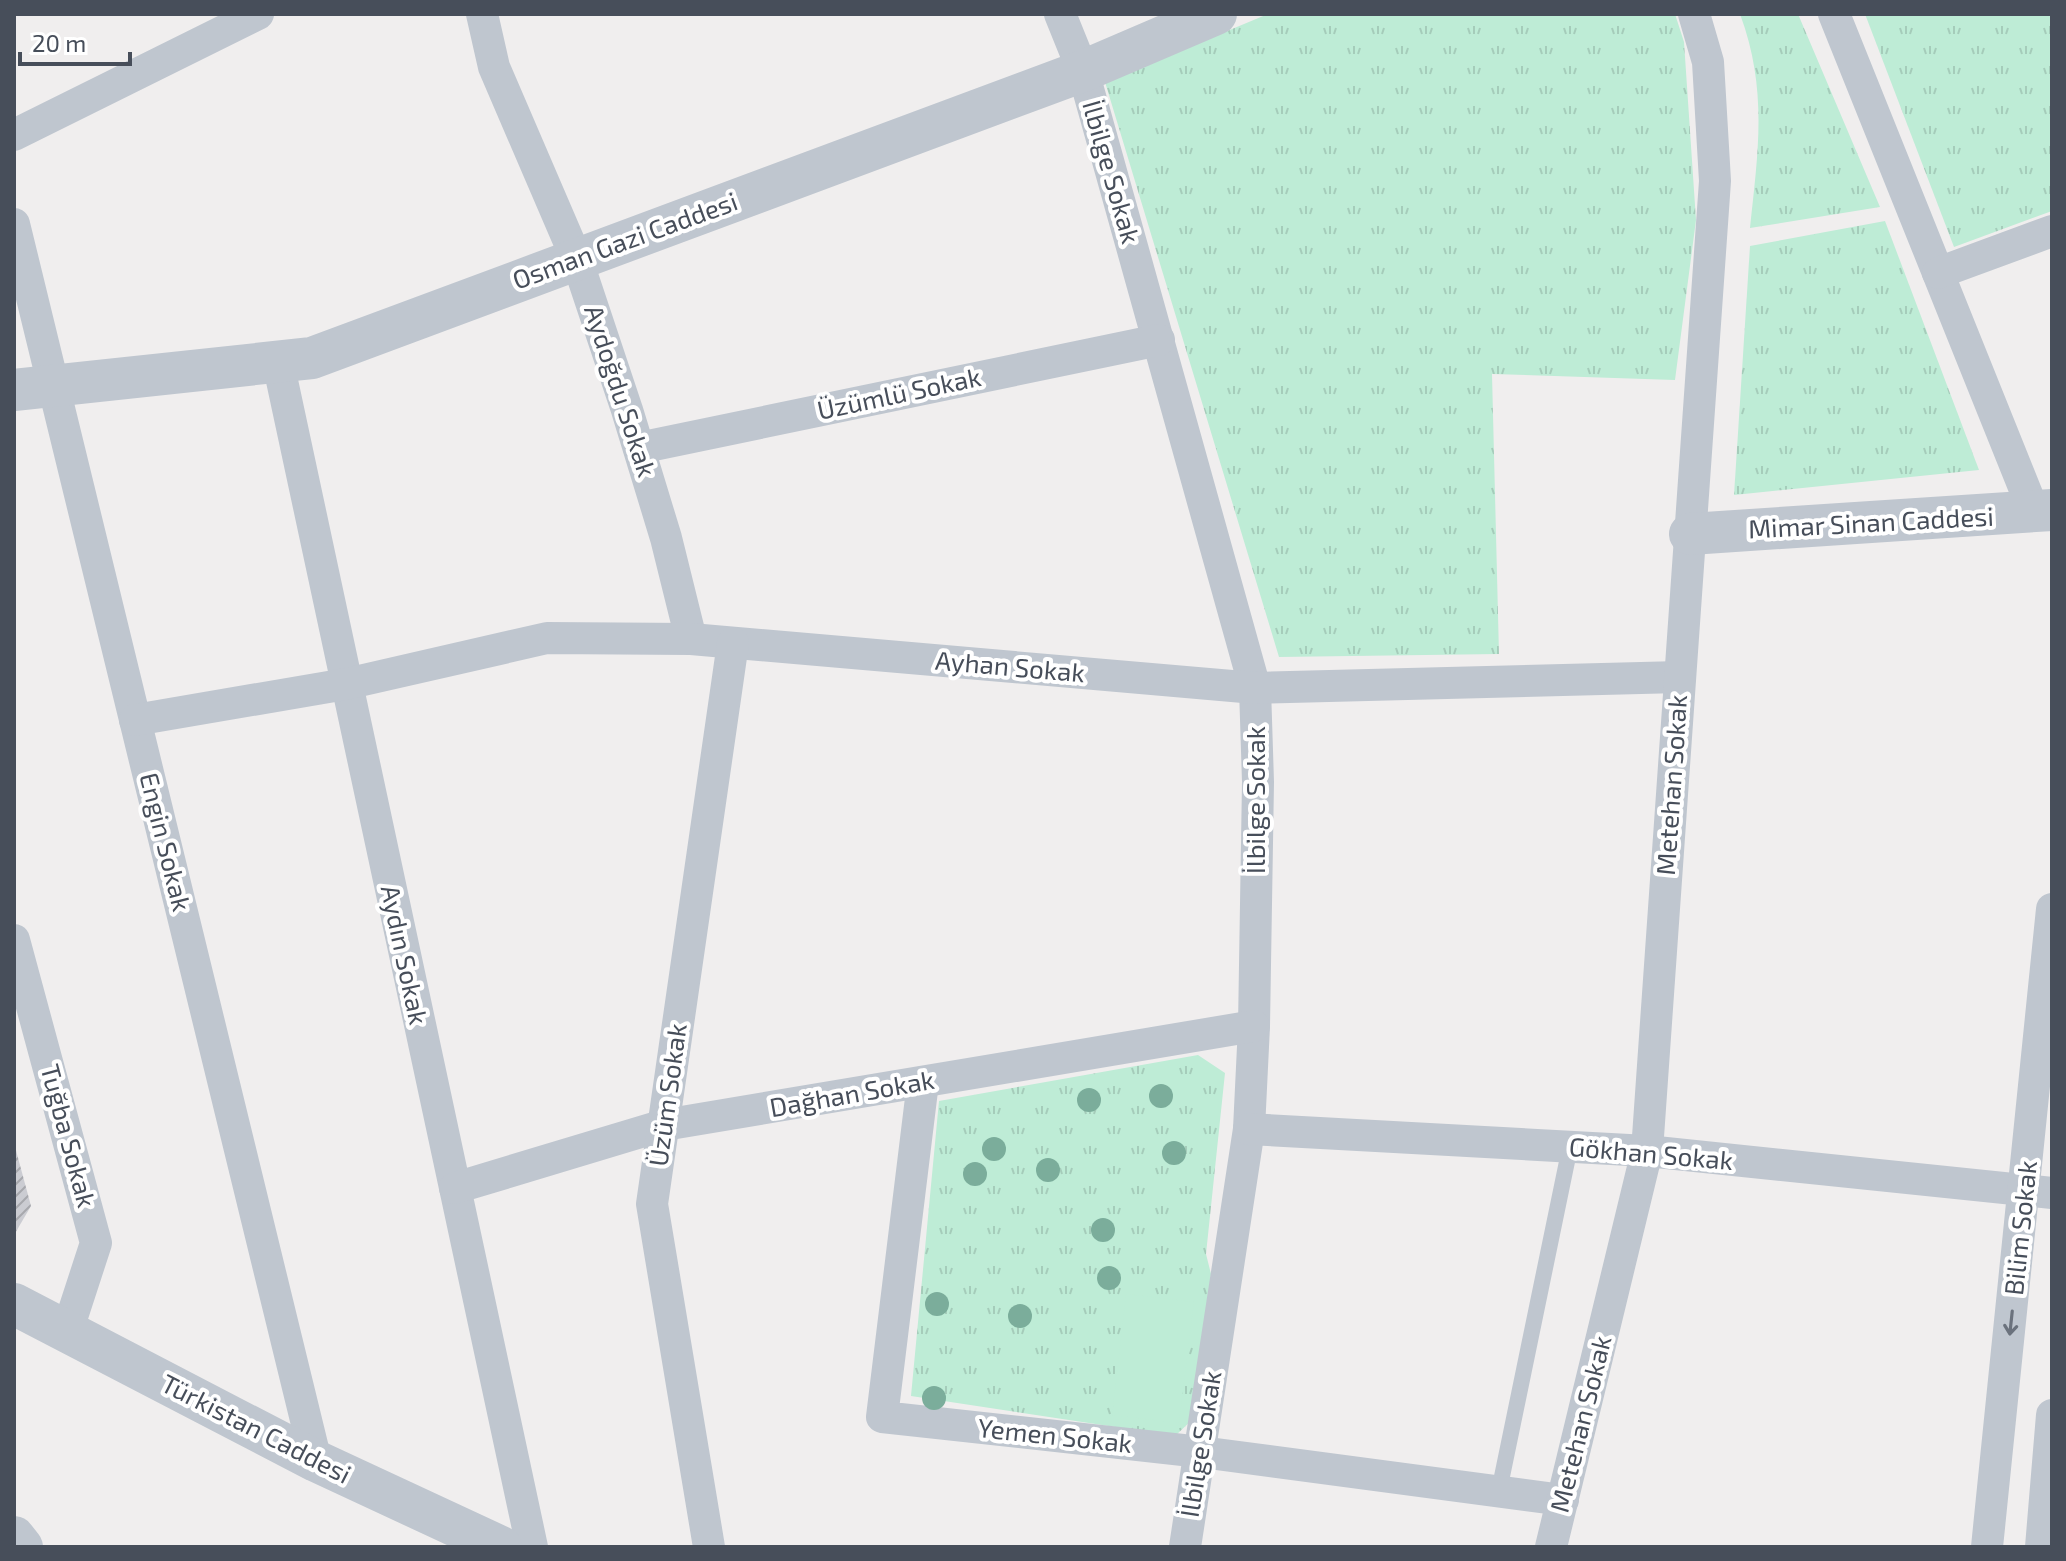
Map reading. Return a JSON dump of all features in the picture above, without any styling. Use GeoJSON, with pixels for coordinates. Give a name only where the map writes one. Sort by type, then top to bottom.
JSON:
{"type":"FeatureCollection","features":[{"type":"Feature","properties":{"kind":"street"},"geometry":{"type":"LineString","coordinates":[[14,135],[258,14]]}},
{"type":"Feature","properties":{"kind":"street","name":"Aydoğdu Sokak"},"geometry":{"type":"LineString","coordinates":[[482,14],[494,67],[577,260],[639,448],[691,639]]}},
{"type":"Feature","properties":{"kind":"street","name":"İlbilge Sokak"},"geometry":{"type":"LineString","coordinates":[[1060,14],[1083,71],[1255,688],[1258,782],[1249,1129],[1185,1547]]}},
{"type":"Feature","properties":{"kind":"street","name":"Osman Gazi Caddesi"},"geometry":{"type":"LineString","coordinates":[[34,388],[312,358],[1083,71],[1216,14]]}},
{"type":"Feature","properties":{"kind":"street","name":"Metehan Sokak"},"geometry":{"type":"LineString","coordinates":[[1551,1547],[1647,1151],[1715,181],[1708,62],[1694,14]]}},
{"type":"Feature","properties":{"kind":"street"},"geometry":{"type":"LineString","coordinates":[[1834,14],[1938,273],[2043,511]]}},
{"type":"Feature","properties":{"kind":"street","name":"Engin Sokak"},"geometry":{"type":"LineString","coordinates":[[14,224],[34,388],[135,720],[316,1461]]}},
{"type":"Feature","properties":{"kind":"street"},"geometry":{"type":"LineString","coordinates":[[1938,273],[2052,231]]}},
{"type":"Feature","properties":{"kind":"street","name":"Üzümlü Sokak"},"geometry":{"type":"LineString","coordinates":[[639,448],[1159,340]]}},
{"type":"Feature","properties":{"kind":"street","name":"Aydın Sokak"},"geometry":{"type":"LineString","coordinates":[[278,362],[532,1547]]}},
{"type":"Feature","properties":{"kind":"street","name":"Mimar Sinan Caddesi"},"geometry":{"type":"LineString","coordinates":[[1690,534],[2043,511]]}},
{"type":"Feature","properties":{"kind":"street","name":"Ayhan Sokak"},"geometry":{"type":"LineString","coordinates":[[135,720],[346,684],[547,638],[691,639],[1255,688],[1680,677]]}},
{"type":"Feature","properties":{"kind":"street","name":"Üzüm Sokak"},"geometry":{"type":"LineString","coordinates":[[709,1547],[652,1204],[733,643]]}},
{"type":"Feature","properties":{"kind":"street","name":"Bilim Sokak"},"geometry":{"type":"LineString","coordinates":[[1987,1547],[2039,1191],[2052,909]]}},
{"type":"Feature","properties":{"kind":"street","name":"Tuğba Sokak"},"geometry":{"type":"LineString","coordinates":[[14,940],[96,1243],[67,1332]]}},
{"type":"Feature","properties":{"kind":"street","name":"Dağhan Sokak"},"geometry":{"type":"LineString","coordinates":[[455,1188],[664,1125],[1254,1026]]}},
{"type":"Feature","properties":{"kind":"street","name":"Yemen Sokak"},"geometry":{"type":"LineString","coordinates":[[923,1082],[882,1417],[1201,1452],[1563,1500]]}},
{"type":"Feature","properties":{"kind":"street","name":"Gökhan Sokak"},"geometry":{"type":"LineString","coordinates":[[1249,1129],[1647,1151],[2039,1191]]}},
{"type":"Feature","properties":{"kind":"street","name":"Türkistan Caddesi"},"geometry":{"type":"LineString","coordinates":[[14,1304],[316,1461],[501,1547]]}},
{"type":"Feature","properties":{"kind":"street"},"geometry":{"type":"LineString","coordinates":[[2041,1547],[2052,1415]]}},
{"type":"Feature","properties":{"kind":"street"},"geometry":{"type":"LineString","coordinates":[[14,1537],[22,1547]]}},
{"type":"Feature","properties":{"kind":"lane"},"geometry":{"type":"LineString","coordinates":[[1499,1491],[1570,1147]]}},
{"type":"Feature","properties":{"kind":"green space"},"geometry":{"type":"Polygon","coordinates":[[[1268,14],[1675,14],[1684,42],[1696,220],[1675,380],[1492,374],[1499,654],[1279,657],[1105,82],[1268,14]]]}},
{"type":"Feature","properties":{"kind":"green space"},"geometry":{"type":"Polygon","coordinates":[[[1740,14],[1798,14],[1880,207],[1750,228],[1758,146],[1758,95],[1749,42],[1740,14]]]}},
{"type":"Feature","properties":{"kind":"green space"},"geometry":{"type":"Polygon","coordinates":[[[1865,14],[2052,14],[2052,211],[1954,247],[1865,14]]]}},
{"type":"Feature","properties":{"kind":"green space"},"geometry":{"type":"Polygon","coordinates":[[[1885,221],[1979,470],[1734,495],[1750,246],[1885,221]]]}},
{"type":"Feature","properties":{"kind":"green space"},"geometry":{"type":"Polygon","coordinates":[[[1198,1055],[1225,1073],[1206,1254],[1211,1274],[1193,1419],[1175,1436],[911,1396],[939,1101],[1198,1055]]]}},
{"type":"Feature","properties":{"kind":"green space"},"geometry":{"type":"Polygon","coordinates":[[[1126,1294],[1194,1302],[1179,1423],[1112,1415],[1126,1294]]]}},
{"type":"Feature","properties":{"kind":"building"},"geometry":{"type":"Polygon","coordinates":[[[14,1143],[31,1206],[14,1235],[14,1143]]]}}]}
